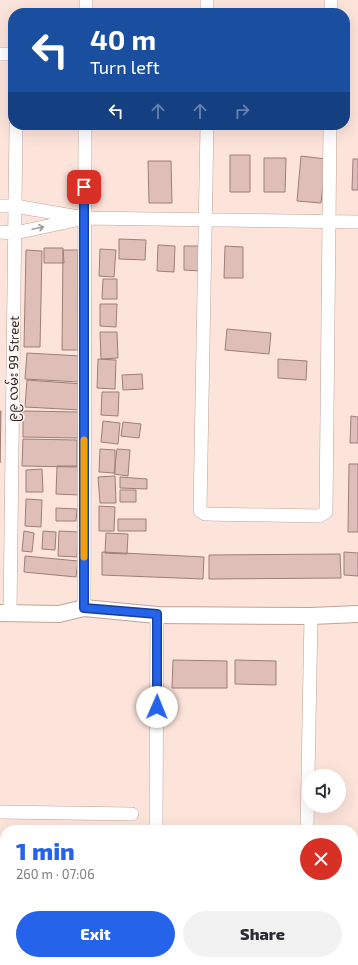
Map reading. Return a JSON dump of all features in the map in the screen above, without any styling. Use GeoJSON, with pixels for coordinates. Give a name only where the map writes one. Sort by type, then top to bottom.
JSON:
{"type":"FeatureCollection","features":[{"type":"Feature","properties":{"kind":"street","name":"၉၉ လမ်း 99 Street"},"geometry":{"type":"LineString","coordinates":[[5,614],[7,361],[15,233],[16,130]]}},
{"type":"Feature","properties":{"kind":"street"},"geometry":{"type":"LineString","coordinates":[[84,608],[85,130]]}},
{"type":"Feature","properties":{"kind":"street"},"geometry":{"type":"LineString","coordinates":[[206,130],[206,220],[200,511],[204,514],[212,515],[319,516],[326,512],[330,130]]}},
{"type":"Feature","properties":{"kind":"street"},"geometry":{"type":"LineString","coordinates":[[0,206],[15,206],[84,218],[358,222]]}},
{"type":"Feature","properties":{"kind":"street"},"geometry":{"type":"LineString","coordinates":[[0,232],[15,233],[84,218]]}},
{"type":"Feature","properties":{"kind":"street"},"geometry":{"type":"LineString","coordinates":[[5,614],[59,614],[84,608],[157,614],[311,616],[358,614]]}},
{"type":"Feature","properties":{"kind":"street"},"geometry":{"type":"LineString","coordinates":[[156,825],[157,614]]}},
{"type":"Feature","properties":{"kind":"street"},"geometry":{"type":"LineString","coordinates":[[307,825],[311,616]]}},
{"type":"Feature","properties":{"kind":"street"},"geometry":{"type":"LineString","coordinates":[[0,812],[132,814]]}},
{"type":"Feature","properties":{"kind":"building"},"geometry":{"type":"Polygon","coordinates":[[[230,155],[250,155],[250,192],[230,192],[230,155]]]}},
{"type":"Feature","properties":{"kind":"building"},"geometry":{"type":"Polygon","coordinates":[[[301,156],[326,159],[321,203],[297,201],[301,156]]]}},
{"type":"Feature","properties":{"kind":"building"},"geometry":{"type":"Polygon","coordinates":[[[264,158],[286,158],[285,192],[264,192],[264,158]]]}},
{"type":"Feature","properties":{"kind":"building"},"geometry":{"type":"Polygon","coordinates":[[[353,159],[358,159],[358,190],[352,190],[353,159]]]}},
{"type":"Feature","properties":{"kind":"building"},"geometry":{"type":"Polygon","coordinates":[[[148,161],[171,161],[172,203],[149,203],[148,161]]]}},
{"type":"Feature","properties":{"kind":"building"},"geometry":{"type":"Polygon","coordinates":[[[119,239],[146,240],[145,260],[119,259],[119,239]]]}},
{"type":"Feature","properties":{"kind":"building"},"geometry":{"type":"Polygon","coordinates":[[[158,245],[175,246],[174,272],[157,271],[158,245]]]}},
{"type":"Feature","properties":{"kind":"building"},"geometry":{"type":"Polygon","coordinates":[[[184,246],[201,246],[201,271],[184,270],[184,246]]]}},
{"type":"Feature","properties":{"kind":"building"},"geometry":{"type":"Polygon","coordinates":[[[225,246],[243,247],[243,278],[224,278],[225,246]]]}},
{"type":"Feature","properties":{"kind":"building"},"geometry":{"type":"Polygon","coordinates":[[[44,248],[63,248],[64,263],[44,263],[44,248]]]}},
{"type":"Feature","properties":{"kind":"building"},"geometry":{"type":"Polygon","coordinates":[[[100,249],[116,250],[114,277],[99,276],[100,249]]]}},
{"type":"Feature","properties":{"kind":"building"},"geometry":{"type":"Polygon","coordinates":[[[26,250],[42,251],[40,347],[24,347],[26,250]]]}},
{"type":"Feature","properties":{"kind":"building"},"geometry":{"type":"Polygon","coordinates":[[[63,250],[78,250],[78,350],[62,350],[63,250]]]}},
{"type":"Feature","properties":{"kind":"building"},"geometry":{"type":"Polygon","coordinates":[[[103,279],[117,279],[117,299],[102,299],[103,279]]]}},
{"type":"Feature","properties":{"kind":"building"},"geometry":{"type":"Polygon","coordinates":[[[100,304],[117,304],[116,327],[100,326],[100,304]]]}},
{"type":"Feature","properties":{"kind":"building"},"geometry":{"type":"Polygon","coordinates":[[[227,329],[271,333],[269,354],[225,350],[227,329]]]}},
{"type":"Feature","properties":{"kind":"building"},"geometry":{"type":"Polygon","coordinates":[[[100,332],[117,332],[118,358],[101,359],[100,332]]]}},
{"type":"Feature","properties":{"kind":"building"},"geometry":{"type":"Polygon","coordinates":[[[27,353],[80,356],[79,382],[25,379],[27,353]]]}},
{"type":"Feature","properties":{"kind":"building"},"geometry":{"type":"Polygon","coordinates":[[[98,359],[116,360],[115,389],[97,388],[98,359]]]}},
{"type":"Feature","properties":{"kind":"building"},"geometry":{"type":"Polygon","coordinates":[[[278,359],[307,361],[306,380],[278,378],[278,359]]]}},
{"type":"Feature","properties":{"kind":"building"},"geometry":{"type":"Polygon","coordinates":[[[142,374],[143,389],[123,390],[122,375],[142,374]]]}},
{"type":"Feature","properties":{"kind":"building"},"geometry":{"type":"Polygon","coordinates":[[[27,380],[82,384],[81,410],[25,407],[27,380]]]}},
{"type":"Feature","properties":{"kind":"building"},"geometry":{"type":"Polygon","coordinates":[[[102,392],[119,392],[118,416],[101,415],[102,392]]]}},
{"type":"Feature","properties":{"kind":"building"},"geometry":{"type":"Polygon","coordinates":[[[0,411],[1,411],[0,463],[0,411]]]}},
{"type":"Feature","properties":{"kind":"building"},"geometry":{"type":"Polygon","coordinates":[[[23,411],[79,412],[78,438],[23,437],[23,411]]]}},
{"type":"Feature","properties":{"kind":"building"},"geometry":{"type":"Polygon","coordinates":[[[351,416],[358,417],[358,443],[350,443],[351,416]]]}},
{"type":"Feature","properties":{"kind":"building"},"geometry":{"type":"Polygon","coordinates":[[[103,421],[120,423],[118,444],[101,442],[103,421]]]}},
{"type":"Feature","properties":{"kind":"building"},"geometry":{"type":"Polygon","coordinates":[[[123,422],[141,424],[139,438],[121,436],[123,422]]]}},
{"type":"Feature","properties":{"kind":"building"},"geometry":{"type":"Polygon","coordinates":[[[23,439],[77,440],[77,467],[22,466],[23,439]]]}},
{"type":"Feature","properties":{"kind":"building"},"geometry":{"type":"Polygon","coordinates":[[[100,449],[115,450],[115,473],[99,472],[100,449]]]}},
{"type":"Feature","properties":{"kind":"building"},"geometry":{"type":"Polygon","coordinates":[[[117,449],[130,450],[128,476],[114,474],[117,449]]]}},
{"type":"Feature","properties":{"kind":"building"},"geometry":{"type":"Polygon","coordinates":[[[349,464],[358,464],[358,532],[348,532],[349,464]]]}},
{"type":"Feature","properties":{"kind":"building"},"geometry":{"type":"Polygon","coordinates":[[[57,466],[80,466],[80,495],[56,494],[57,466]]]}},
{"type":"Feature","properties":{"kind":"building"},"geometry":{"type":"Polygon","coordinates":[[[42,469],[43,492],[26,492],[26,470],[42,469]]]}},
{"type":"Feature","properties":{"kind":"building"},"geometry":{"type":"Polygon","coordinates":[[[115,476],[116,503],[100,503],[98,477],[115,476]]]}},
{"type":"Feature","properties":{"kind":"building"},"geometry":{"type":"Polygon","coordinates":[[[120,477],[147,479],[147,489],[120,488],[120,477]]]}},
{"type":"Feature","properties":{"kind":"building"},"geometry":{"type":"Polygon","coordinates":[[[120,490],[136,490],[136,502],[120,502],[120,490]]]}},
{"type":"Feature","properties":{"kind":"building"},"geometry":{"type":"Polygon","coordinates":[[[26,499],[42,500],[41,527],[25,526],[26,499]]]}},
{"type":"Feature","properties":{"kind":"building"},"geometry":{"type":"Polygon","coordinates":[[[99,506],[115,507],[114,531],[99,531],[99,506]]]}},
{"type":"Feature","properties":{"kind":"building"},"geometry":{"type":"Polygon","coordinates":[[[56,508],[77,509],[76,521],[56,521],[56,508]]]}},
{"type":"Feature","properties":{"kind":"building"},"geometry":{"type":"Polygon","coordinates":[[[118,519],[146,519],[146,531],[118,531],[118,519]]]}},
{"type":"Feature","properties":{"kind":"building"},"geometry":{"type":"Polygon","coordinates":[[[24,531],[34,533],[32,552],[22,551],[24,531]]]}},
{"type":"Feature","properties":{"kind":"building"},"geometry":{"type":"Polygon","coordinates":[[[43,531],[56,532],[55,550],[42,549],[43,531]]]}},
{"type":"Feature","properties":{"kind":"building"},"geometry":{"type":"Polygon","coordinates":[[[59,531],[78,532],[77,557],[58,556],[59,531]]]}},
{"type":"Feature","properties":{"kind":"building"},"geometry":{"type":"Polygon","coordinates":[[[106,533],[128,534],[127,554],[105,553],[106,533]]]}},
{"type":"Feature","properties":{"kind":"building"},"geometry":{"type":"Polygon","coordinates":[[[102,552],[204,557],[203,579],[102,575],[102,552]]]}},
{"type":"Feature","properties":{"kind":"building"},"geometry":{"type":"Polygon","coordinates":[[[344,552],[358,553],[358,576],[344,575],[344,552]]]}},
{"type":"Feature","properties":{"kind":"building"},"geometry":{"type":"Polygon","coordinates":[[[340,554],[341,578],[209,579],[209,555],[340,554]]]}},
{"type":"Feature","properties":{"kind":"building"},"geometry":{"type":"Polygon","coordinates":[[[25,556],[78,561],[76,577],[24,572],[25,556]]]}},
{"type":"Feature","properties":{"kind":"building"},"geometry":{"type":"Polygon","coordinates":[[[173,660],[227,661],[227,688],[172,688],[173,660]]]}},
{"type":"Feature","properties":{"kind":"building"},"geometry":{"type":"Polygon","coordinates":[[[235,660],[276,661],[276,685],[235,684],[235,660]]]}},
{"type":"Feature","properties":{"kind":"slow traffic"},"geometry":{"type":"LineString","coordinates":[[84,440],[84,557]]}},
{"type":"Feature","properties":{"kind":"route"},"geometry":{"type":"LineString","coordinates":[[84,187],[84,608],[157,614],[157,707]]}}]}
